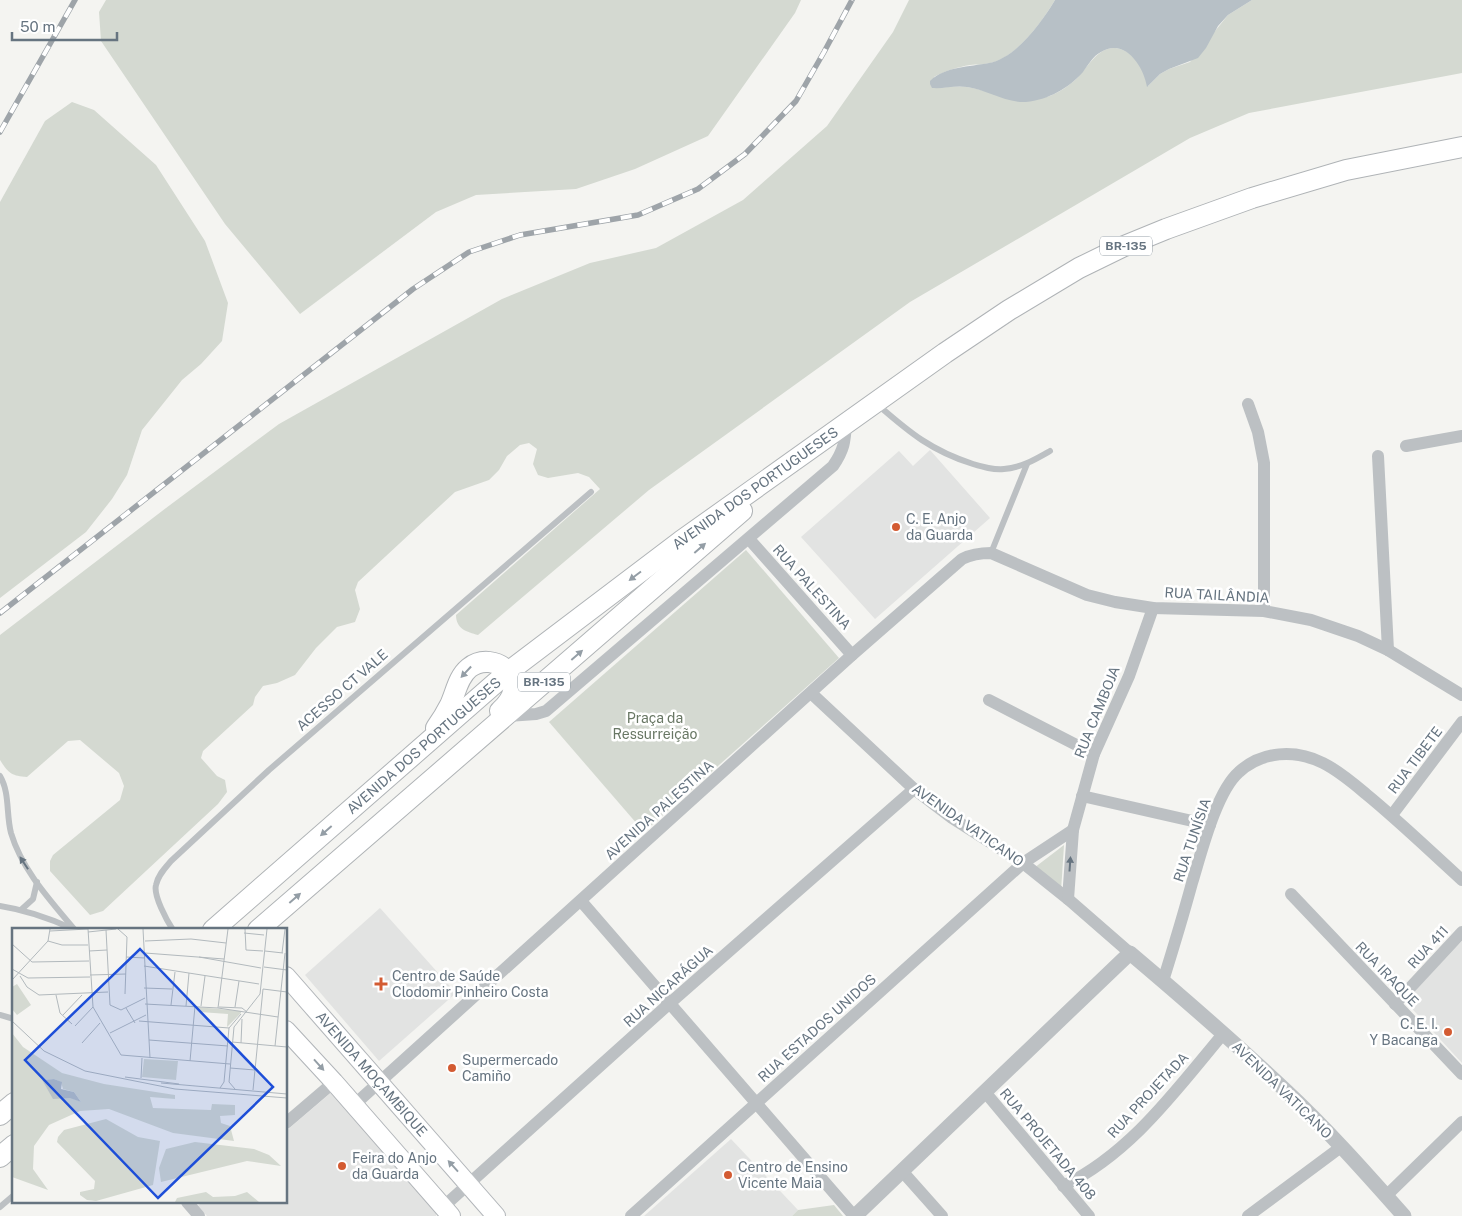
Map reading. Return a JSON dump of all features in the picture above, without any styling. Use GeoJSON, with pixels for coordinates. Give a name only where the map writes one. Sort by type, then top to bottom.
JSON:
{"type":"FeatureCollection","features":[{"type":"Feature","properties":{"kind":"highway","name":"BR-135"},"geometry":{"type":"LineString","coordinates":[[839,429],[1008,310],[1079,268],[1122,247],[1252,198],[1346,170],[1462,147]]}},
{"type":"Feature","properties":{"kind":"highway","name":"AVENIDA DOS PORTUGUESES"},"geometry":{"type":"LineString","coordinates":[[215,928],[508,672],[681,541],[839,429]]}},
{"type":"Feature","properties":{"kind":"highway","name":"AVENIDA DOS PORTUGUESES"},"geometry":{"type":"LineString","coordinates":[[273,923],[424,786],[839,429]]}},
{"type":"Feature","properties":{"kind":"highway"},"geometry":{"type":"LineString","coordinates":[[424,746],[446,713],[459,681],[470,667],[485,661],[499,665],[508,672],[514,684],[512,697],[508,704],[453,751],[424,786]]}},
{"type":"Feature","properties":{"kind":"highway"},"geometry":{"type":"LineString","coordinates":[[0,1115],[12,1105]]}},
{"type":"Feature","properties":{"kind":"highway"},"geometry":{"type":"LineString","coordinates":[[0,1157],[12,1147]]}},
{"type":"Feature","properties":{"kind":"main road","name":"AVENIDA MOÇAMBIQUE"},"geometry":{"type":"LineString","coordinates":[[288,978],[496,1216]]}},
{"type":"Feature","properties":{"kind":"main road"},"geometry":{"type":"LineString","coordinates":[[288,1032],[447,1212]]}},
{"type":"Feature","properties":{"kind":"street"},"geometry":{"type":"LineString","coordinates":[[1248,404],[1258,432],[1264,462],[1264,611]]}},
{"type":"Feature","properties":{"kind":"street"},"geometry":{"type":"LineString","coordinates":[[506,716],[536,714],[546,711],[749,539],[833,466],[842,453],[845,442],[839,429]]}},
{"type":"Feature","properties":{"kind":"street"},"geometry":{"type":"LineString","coordinates":[[1406,446],[1462,436]]}},
{"type":"Feature","properties":{"kind":"street"},"geometry":{"type":"LineString","coordinates":[[1378,456],[1388,650]]}},
{"type":"Feature","properties":{"kind":"street","name":"RUA PALESTINA"},"geometry":{"type":"LineString","coordinates":[[749,539],[852,655]]}},
{"type":"Feature","properties":{"kind":"street","name":"AVENIDA PALESTINA"},"geometry":{"type":"LineString","coordinates":[[354,1105],[852,655],[962,559],[978,553],[991,553]]}},
{"type":"Feature","properties":{"kind":"street","name":"RUA TAILÂNDIA"},"geometry":{"type":"LineString","coordinates":[[991,553],[1087,595],[1115,602],[1153,608],[1264,611],[1311,620],[1358,636],[1388,650],[1462,695]]}},
{"type":"Feature","properties":{"kind":"street","name":"RUA CAMBOJA"},"geometry":{"type":"LineString","coordinates":[[1068,899],[1073,830],[1094,754],[1129,676],[1153,608]]}},
{"type":"Feature","properties":{"kind":"street","name":"AVENIDA VATICANO"},"geometry":{"type":"LineString","coordinates":[[811,693],[914,789],[952,818],[1024,863],[1163,981],[1285,1090],[1404,1216]]}},
{"type":"Feature","properties":{"kind":"street"},"geometry":{"type":"LineString","coordinates":[[989,700],[1094,754]]}},
{"type":"Feature","properties":{"kind":"street","name":"RUA TIBETE"},"geometry":{"type":"LineString","coordinates":[[1392,815],[1462,722]]}},
{"type":"Feature","properties":{"kind":"street","name":"RUA TUNÍSIA"},"geometry":{"type":"LineString","coordinates":[[1163,981],[1210,825],[1225,792],[1238,773],[1258,759],[1278,754],[1298,754],[1326,764],[1392,815],[1462,880]]}},
{"type":"Feature","properties":{"kind":"street","name":"RUA NICARÁGUA"},"geometry":{"type":"LineString","coordinates":[[447,1212],[469,1184],[670,1003],[914,789]]}},
{"type":"Feature","properties":{"kind":"street"},"geometry":{"type":"LineString","coordinates":[[1082,796],[1210,825]]}},
{"type":"Feature","properties":{"kind":"street"},"geometry":{"type":"LineString","coordinates":[[1024,863],[1073,830]]}},
{"type":"Feature","properties":{"kind":"street","name":"RUA ESTADOS UNIDOS"},"geometry":{"type":"LineString","coordinates":[[631,1216],[1024,863]]}},
{"type":"Feature","properties":{"kind":"street","name":"RUA IRAQUE"},"geometry":{"type":"LineString","coordinates":[[1291,894],[1462,1074]]}},
{"type":"Feature","properties":{"kind":"street"},"geometry":{"type":"LineString","coordinates":[[580,901],[855,1216],[1130,953]]}},
{"type":"Feature","properties":{"kind":"street","name":"RUA 411"},"geometry":{"type":"LineString","coordinates":[[1395,1004],[1462,932]]}},
{"type":"Feature","properties":{"kind":"street","name":"RUA PROJETADA"},"geometry":{"type":"LineString","coordinates":[[1063,1186],[1097,1166],[1130,1140],[1171,1097],[1223,1034]]}},
{"type":"Feature","properties":{"kind":"street"},"geometry":{"type":"LineString","coordinates":[[288,1120],[334,1082]]}},
{"type":"Feature","properties":{"kind":"street","name":"RUA PROJETADA 408"},"geometry":{"type":"LineString","coordinates":[[985,1092],[1088,1216]]}},
{"type":"Feature","properties":{"kind":"street"},"geometry":{"type":"LineString","coordinates":[[1386,1196],[1462,1122]]}},
{"type":"Feature","properties":{"kind":"street"},"geometry":{"type":"LineString","coordinates":[[1248,1216],[1340,1147]]}},
{"type":"Feature","properties":{"kind":"street"},"geometry":{"type":"LineString","coordinates":[[902,1171],[942,1216]]}},
{"type":"Feature","properties":{"kind":"street"},"geometry":{"type":"LineString","coordinates":[[191,1204],[199,1216]]}},
{"type":"Feature","properties":{"kind":"lane"},"geometry":{"type":"LineString","coordinates":[[876,402],[915,437],[955,458],[989,468],[1004,469],[1027,464],[1050,451]]}},
{"type":"Feature","properties":{"kind":"lane"},"geometry":{"type":"LineString","coordinates":[[991,553],[1027,464]]}},
{"type":"Feature","properties":{"kind":"lane","name":"ACESSO CT VALE"},"geometry":{"type":"LineString","coordinates":[[172,928],[160,906],[155,887],[160,874],[171,861],[276,764],[591,492]]}},
{"type":"Feature","properties":{"kind":"lane"},"geometry":{"type":"LineString","coordinates":[[0,776],[8,800],[10,830],[19,855],[72,928]]}},
{"type":"Feature","properties":{"kind":"lane"},"geometry":{"type":"LineString","coordinates":[[22,909],[33,899],[37,882]]}},
{"type":"Feature","properties":{"kind":"lane"},"geometry":{"type":"LineString","coordinates":[[0,906],[22,909],[70,928]]}},
{"type":"Feature","properties":{"kind":"lane"},"geometry":{"type":"LineString","coordinates":[[0,1014],[12,1018]]}},
{"type":"Feature","properties":{"kind":"lane"},"geometry":{"type":"LineString","coordinates":[[0,1207],[12,1197]]}},
{"type":"Feature","properties":{"kind":"shaded area"},"geometry":{"type":"Polygon","coordinates":[[[1055,0],[1252,0],[1228,15],[1218,26],[1198,58],[1160,74],[1147,87],[1142,71],[1132,56],[1118,48],[1110,48],[1098,54],[1071,83],[1050,96],[1034,101],[1019,102],[967,87],[932,88],[930,81],[943,72],[989,63],[1009,54],[1036,28],[1055,0]]]}},
{"type":"Feature","properties":{"kind":"shaded area","name":"C. E. Anjo da Guarda"},"geometry":{"type":"Polygon","coordinates":[[[930,450],[990,518],[875,619],[801,537],[899,451],[913,466],[930,450]]]}},
{"type":"Feature","properties":{"kind":"shaded area","name":"Centro de Saúde Clodomir Pinheiro Costa"},"geometry":{"type":"Polygon","coordinates":[[[380,908],[456,993],[379,1061],[305,975],[380,908]]]}},
{"type":"Feature","properties":{"kind":"shaded area","name":"C. E. I. Y Bacanga"},"geometry":{"type":"Polygon","coordinates":[[[1462,941],[1462,1063],[1405,1001],[1462,941]]]}},
{"type":"Feature","properties":{"kind":"shaded area","name":"Feira do Anjo da Guarda"},"geometry":{"type":"Polygon","coordinates":[[[333,1091],[431,1205],[436,1216],[207,1216],[198,1206],[200,1204],[288,1204],[288,1129],[333,1091]]]}},
{"type":"Feature","properties":{"kind":"shaded area","name":"Centro de Ensino Vicente Maia"},"geometry":{"type":"Polygon","coordinates":[[[731,1139],[798,1210],[792,1216],[644,1216],[731,1139]]]}},
{"type":"Feature","properties":{"kind":"green space"},"geometry":{"type":"Polygon","coordinates":[[[106,0],[801,0],[795,13],[708,136],[635,169],[576,189],[476,195],[436,212],[300,314],[225,224],[101,41],[99,12],[106,0]]]}},
{"type":"Feature","properties":{"kind":"green space"},"geometry":{"type":"Polygon","coordinates":[[[909,0],[1055,0],[1036,28],[1019,47],[1000,60],[961,67],[934,77],[937,88],[967,87],[1012,99],[1031,100],[1055,94],[1075,80],[1103,51],[1115,48],[1128,53],[1138,62],[1148,86],[1160,74],[1190,62],[1228,15],[1252,0],[1462,0],[1462,73],[1249,113],[1190,138],[910,302],[649,490],[478,635],[460,627],[456,620],[456,615],[600,489],[589,477],[578,473],[548,478],[538,475],[533,464],[537,449],[529,443],[520,445],[507,456],[499,470],[489,480],[455,492],[358,582],[355,590],[360,609],[355,622],[337,627],[316,648],[295,675],[277,683],[263,686],[255,697],[253,705],[203,751],[201,758],[217,776],[225,780],[227,792],[218,804],[103,911],[90,915],[50,871],[50,861],[53,855],[120,800],[124,786],[119,773],[80,740],[68,741],[27,777],[14,775],[5,768],[0,760],[0,635],[279,424],[502,299],[590,263],[656,248],[743,200],[827,126],[893,32],[909,0]]]}},
{"type":"Feature","properties":{"kind":"green space"},"geometry":{"type":"Polygon","coordinates":[[[72,102],[94,110],[156,165],[205,241],[228,303],[222,341],[201,364],[182,380],[142,430],[127,475],[112,499],[86,532],[0,598],[0,202],[45,121],[72,102]]]}},
{"type":"Feature","properties":{"kind":"green space","name":"Praça da Ressurreição"},"geometry":{"type":"Polygon","coordinates":[[[746,550],[839,658],[644,832],[549,722],[746,550]]]}},
{"type":"Feature","properties":{"kind":"green space"},"geometry":{"type":"Polygon","coordinates":[[[1064,845],[1061,891],[1034,868],[1064,845]]]}},
{"type":"Feature","properties":{"kind":"green space"},"geometry":{"type":"Polygon","coordinates":[[[834,1205],[843,1216],[792,1216],[798,1210],[834,1205]]]}},
{"type":"Feature","properties":{"kind":"railway"},"geometry":{"type":"LineString","coordinates":[[0,132],[75,0]]}},
{"type":"Feature","properties":{"kind":"railway"},"geometry":{"type":"LineString","coordinates":[[0,613],[413,289],[469,252],[520,235],[638,215],[698,189],[745,154],[796,101],[852,0]]}},
{"type":"Feature","properties":{"kind":"place","name":"C. E. Anjo da Guarda"},"geometry":{"type":"Point","coordinates":[896,527]}},
{"type":"Feature","properties":{"kind":"place","name":"Centro de Saúde Clodomir Pinheiro Costa"},"geometry":{"type":"Point","coordinates":[381,984]}},
{"type":"Feature","properties":{"kind":"place","name":"C. E. I. Y Bacanga"},"geometry":{"type":"Point","coordinates":[1448,1032]}},
{"type":"Feature","properties":{"kind":"place","name":"Supermercado Camiño"},"geometry":{"type":"Point","coordinates":[452,1068]}},
{"type":"Feature","properties":{"kind":"place","name":"Feira do Anjo da Guarda"},"geometry":{"type":"Point","coordinates":[342,1166]}},
{"type":"Feature","properties":{"kind":"place","name":"Centro de Ensino Vicente Maia"},"geometry":{"type":"Point","coordinates":[728,1175]}}]}
